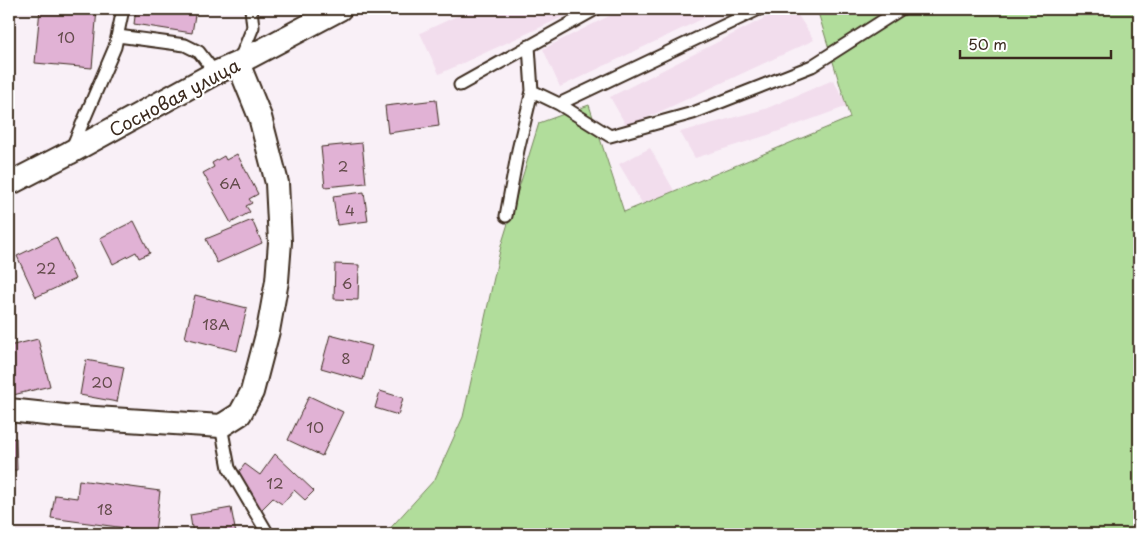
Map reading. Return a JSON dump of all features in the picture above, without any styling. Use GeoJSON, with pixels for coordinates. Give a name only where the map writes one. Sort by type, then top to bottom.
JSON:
{"type":"FeatureCollection","features":[{"type":"Feature","properties":{"kind":"street","name":"Сосновая улица"},"geometry":{"type":"LineString","coordinates":[[9,184],[215,73],[238,63],[340,9]]}},
{"type":"Feature","properties":{"kind":"street"},"geometry":{"type":"LineString","coordinates":[[9,410],[64,416],[221,426],[240,414],[252,392],[268,331],[277,281],[280,242],[277,183],[260,117],[238,63]]}},
{"type":"Feature","properties":{"kind":"lane"},"geometry":{"type":"LineString","coordinates":[[69,153],[116,46],[123,9]]}},
{"type":"Feature","properties":{"kind":"lane"},"geometry":{"type":"LineString","coordinates":[[238,63],[253,27],[251,9]]}},
{"type":"Feature","properties":{"kind":"lane"},"geometry":{"type":"LineString","coordinates":[[559,104],[759,9]]}},
{"type":"Feature","properties":{"kind":"lane"},"geometry":{"type":"LineString","coordinates":[[532,91],[559,104],[610,136],[693,113],[812,66],[901,9]]}},
{"type":"Feature","properties":{"kind":"lane"},"geometry":{"type":"LineString","coordinates":[[460,85],[591,10]]}},
{"type":"Feature","properties":{"kind":"lane"},"geometry":{"type":"LineString","coordinates":[[118,36],[185,45],[199,52],[215,73]]}},
{"type":"Feature","properties":{"kind":"lane"},"geometry":{"type":"LineString","coordinates":[[506,216],[518,150],[532,91],[529,46]]}},
{"type":"Feature","properties":{"kind":"lane"},"geometry":{"type":"LineString","coordinates":[[221,426],[229,468],[268,534]]}},
{"type":"Feature","properties":{"kind":"shaded area"},"geometry":{"type":"Polygon","coordinates":[[[472,9],[578,10],[439,74],[420,33],[472,9]]]}},
{"type":"Feature","properties":{"kind":"shaded area"},"geometry":{"type":"Polygon","coordinates":[[[623,9],[723,9],[560,87],[543,49],[623,9]]]}},
{"type":"Feature","properties":{"kind":"shaded area"},"geometry":{"type":"Polygon","coordinates":[[[782,9],[794,9],[814,40],[627,127],[610,97],[782,9]]]}},
{"type":"Feature","properties":{"kind":"shaded area"},"geometry":{"type":"Polygon","coordinates":[[[833,80],[848,106],[768,135],[695,158],[680,132],[765,109],[833,80]]]}},
{"type":"Feature","properties":{"kind":"shaded area"},"geometry":{"type":"Polygon","coordinates":[[[650,148],[703,242],[672,254],[619,164],[650,148]]]}},
{"type":"Feature","properties":{"kind":"green space"},"geometry":{"type":"Polygon","coordinates":[[[817,9],[1139,9],[1139,534],[385,534],[435,479],[463,417],[501,246],[539,123],[589,105],[624,212],[850,118],[817,9]]]}},
{"type":"Feature","properties":{"kind":"building"},"geometry":{"type":"Polygon","coordinates":[[[40,9],[97,9],[92,68],[35,63],[40,9]]]}},
{"type":"Feature","properties":{"kind":"building"},"geometry":{"type":"Polygon","coordinates":[[[136,9],[196,9],[192,33],[134,24],[136,9]]]}},
{"type":"Feature","properties":{"kind":"building"},"geometry":{"type":"Polygon","coordinates":[[[436,100],[439,126],[388,133],[385,106],[436,100]]]}},
{"type":"Feature","properties":{"kind":"building"},"geometry":{"type":"Polygon","coordinates":[[[362,143],[366,183],[325,187],[321,147],[362,143]]]}},
{"type":"Feature","properties":{"kind":"building"},"geometry":{"type":"Polygon","coordinates":[[[237,154],[258,194],[249,199],[252,203],[246,206],[250,212],[231,223],[203,173],[214,167],[212,163],[224,156],[226,160],[237,154]]]}},
{"type":"Feature","properties":{"kind":"building"},"geometry":{"type":"Polygon","coordinates":[[[364,192],[368,221],[337,225],[333,196],[364,192]]]}},
{"type":"Feature","properties":{"kind":"building"},"geometry":{"type":"Polygon","coordinates":[[[252,220],[262,243],[217,263],[206,239],[252,220]]]}},
{"type":"Feature","properties":{"kind":"building"},"geometry":{"type":"Polygon","coordinates":[[[134,221],[150,253],[139,258],[136,252],[113,264],[100,238],[134,221]]]}},
{"type":"Feature","properties":{"kind":"building"},"geometry":{"type":"Polygon","coordinates":[[[56,237],[75,279],[36,297],[17,256],[56,237]]]}},
{"type":"Feature","properties":{"kind":"building"},"geometry":{"type":"Polygon","coordinates":[[[335,264],[359,265],[358,300],[334,299],[335,264]]]}},
{"type":"Feature","properties":{"kind":"building"},"geometry":{"type":"Polygon","coordinates":[[[195,295],[247,308],[237,351],[185,338],[195,295]]]}},
{"type":"Feature","properties":{"kind":"building"},"geometry":{"type":"Polygon","coordinates":[[[330,335],[372,346],[363,380],[321,368],[330,335]]]}},
{"type":"Feature","properties":{"kind":"building"},"geometry":{"type":"Polygon","coordinates":[[[38,339],[50,386],[9,396],[9,346],[38,339]]]}},
{"type":"Feature","properties":{"kind":"building"},"geometry":{"type":"Polygon","coordinates":[[[86,360],[124,367],[117,402],[80,395],[86,360]]]}},
{"type":"Feature","properties":{"kind":"building"},"geometry":{"type":"Polygon","coordinates":[[[380,391],[403,398],[398,415],[375,408],[380,391]]]}},
{"type":"Feature","properties":{"kind":"building"},"geometry":{"type":"Polygon","coordinates":[[[309,396],[343,412],[322,456],[288,440],[309,396]]]}},
{"type":"Feature","properties":{"kind":"building"},"geometry":{"type":"Polygon","coordinates":[[[16,438],[17,470],[9,470],[9,439],[16,438]]]}},
{"type":"Feature","properties":{"kind":"building"},"geometry":{"type":"Polygon","coordinates":[[[275,454],[314,491],[305,500],[294,490],[282,504],[273,498],[261,510],[238,473],[245,464],[260,475],[275,454]]]}},
{"type":"Feature","properties":{"kind":"building"},"geometry":{"type":"Polygon","coordinates":[[[79,480],[160,491],[155,532],[51,518],[55,495],[77,498],[79,480]]]}},
{"type":"Feature","properties":{"kind":"building"},"geometry":{"type":"Polygon","coordinates":[[[231,508],[236,534],[193,534],[190,515],[231,508]]]}}]}
